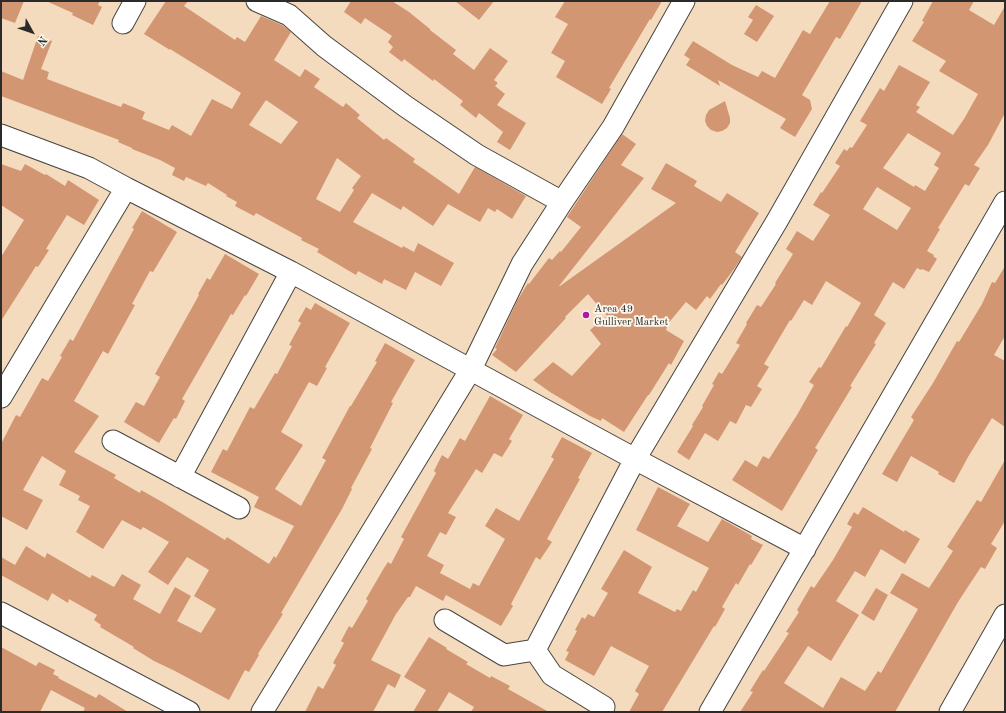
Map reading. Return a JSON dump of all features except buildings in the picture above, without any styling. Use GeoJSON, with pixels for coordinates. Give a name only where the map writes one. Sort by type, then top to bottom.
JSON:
{"type":"FeatureCollection","features":[{"type":"Feature","properties":{"kind":"street"},"geometry":{"type":"LineString","coordinates":[[123,23],[136,1]]}},
{"type":"Feature","properties":{"kind":"street"},"geometry":{"type":"LineString","coordinates":[[257,1],[290,8],[324,46],[405,106],[477,155],[562,202]]}},
{"type":"Feature","properties":{"kind":"street"},"geometry":{"type":"LineString","coordinates":[[262,712],[471,369],[522,264],[613,127],[684,1]]}},
{"type":"Feature","properties":{"kind":"street"},"geometry":{"type":"LineString","coordinates":[[535,650],[635,459],[773,228],[902,1]]}},
{"type":"Feature","properties":{"kind":"street"},"geometry":{"type":"LineString","coordinates":[[1,135],[89,168],[291,272],[635,459],[805,549]]}},
{"type":"Feature","properties":{"kind":"street"},"geometry":{"type":"LineString","coordinates":[[1,397],[126,188]]}},
{"type":"Feature","properties":{"kind":"street"},"geometry":{"type":"LineString","coordinates":[[710,712],[1005,202]]}},
{"type":"Feature","properties":{"kind":"street"},"geometry":{"type":"LineString","coordinates":[[180,477],[291,272]]}},
{"type":"Feature","properties":{"kind":"street"},"geometry":{"type":"LineString","coordinates":[[113,440],[238,508]]}},
{"type":"Feature","properties":{"kind":"street"},"geometry":{"type":"LineString","coordinates":[[1,613],[189,712]]}},
{"type":"Feature","properties":{"kind":"street"},"geometry":{"type":"LineString","coordinates":[[950,712],[1005,615]]}},
{"type":"Feature","properties":{"kind":"street"},"geometry":{"type":"LineString","coordinates":[[445,620],[504,655],[535,650]]}},
{"type":"Feature","properties":{"kind":"street"},"geometry":{"type":"LineString","coordinates":[[535,650],[552,675],[604,707]]}},
{"type":"Feature","properties":{"kind":"place","name":"Area 49 Gulliver Market"},"geometry":{"type":"Point","coordinates":[586,315]}}]}
